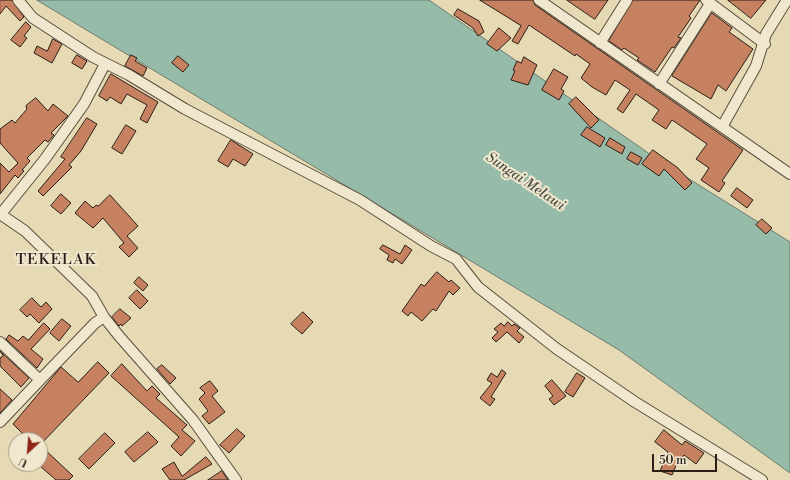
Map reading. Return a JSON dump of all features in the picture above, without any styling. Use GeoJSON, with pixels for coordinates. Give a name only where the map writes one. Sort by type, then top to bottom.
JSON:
{"type":"FeatureCollection","features":[{"type":"Feature","properties":{"kind":"street"},"geometry":{"type":"LineString","coordinates":[[18,0],[33,18],[105,64],[129,75],[185,109],[360,200],[431,246],[456,259],[478,286],[557,349],[635,402],[762,480]]}},
{"type":"Feature","properties":{"kind":"street"},"geometry":{"type":"LineString","coordinates":[[539,0],[790,174]]}},
{"type":"Feature","properties":{"kind":"street"},"geometry":{"type":"LineString","coordinates":[[600,43],[627,0]]}},
{"type":"Feature","properties":{"kind":"street"},"geometry":{"type":"LineString","coordinates":[[722,127],[756,66],[765,39],[787,0]]}},
{"type":"Feature","properties":{"kind":"street"},"geometry":{"type":"LineString","coordinates":[[659,84],[708,2],[765,39]]}},
{"type":"Feature","properties":{"kind":"street"},"geometry":{"type":"LineString","coordinates":[[105,64],[84,104],[45,159],[0,215],[25,231],[92,296],[104,317],[155,379],[192,420],[236,480]]}},
{"type":"Feature","properties":{"kind":"street"},"geometry":{"type":"LineString","coordinates":[[0,422],[95,323],[104,317]]}},
{"type":"Feature","properties":{"kind":"street"},"geometry":{"type":"LineString","coordinates":[[0,342],[40,380]]}},
{"type":"Feature","properties":{"kind":"water","name":"Sungai Melawi"},"geometry":{"type":"Polygon","coordinates":[[[37,0],[429,0],[654,157],[790,242],[790,473],[619,350],[37,0]]]}},
{"type":"Feature","properties":{"kind":"building"},"geometry":{"type":"Polygon","coordinates":[[[0,0],[12,0],[24,17],[20,21],[6,6],[0,14],[0,0]]]}},
{"type":"Feature","properties":{"kind":"building"},"geometry":{"type":"Polygon","coordinates":[[[480,0],[533,0],[535,5],[743,150],[722,181],[725,183],[719,192],[701,180],[709,168],[696,159],[707,144],[672,120],[666,129],[652,120],[659,110],[636,94],[623,113],[617,109],[630,90],[615,80],[606,95],[592,87],[581,78],[590,64],[576,54],[575,56],[529,25],[518,44],[512,41],[521,26],[480,0]]]}},
{"type":"Feature","properties":{"kind":"building"},"geometry":{"type":"Polygon","coordinates":[[[567,0],[608,0],[595,19],[567,0]]]}},
{"type":"Feature","properties":{"kind":"building"},"geometry":{"type":"Polygon","coordinates":[[[633,0],[700,0],[689,16],[691,18],[678,37],[681,38],[674,48],[672,47],[655,72],[637,60],[639,58],[624,48],[622,50],[609,41],[633,0]]]}},
{"type":"Feature","properties":{"kind":"building"},"geometry":{"type":"Polygon","coordinates":[[[728,0],[766,0],[751,18],[728,0]]]}},
{"type":"Feature","properties":{"kind":"building"},"geometry":{"type":"Polygon","coordinates":[[[458,9],[479,21],[484,32],[478,36],[473,28],[454,15],[458,9]]]}},
{"type":"Feature","properties":{"kind":"building"},"geometry":{"type":"Polygon","coordinates":[[[712,13],[732,28],[729,32],[753,49],[726,91],[718,85],[711,99],[672,76],[712,13]]]}},
{"type":"Feature","properties":{"kind":"building"},"geometry":{"type":"Polygon","coordinates":[[[26,22],[31,27],[24,36],[27,38],[20,47],[11,40],[26,22]]]}},
{"type":"Feature","properties":{"kind":"building"},"geometry":{"type":"Polygon","coordinates":[[[499,28],[511,38],[497,51],[487,44],[499,28]]]}},
{"type":"Feature","properties":{"kind":"building"},"geometry":{"type":"Polygon","coordinates":[[[53,39],[62,44],[52,63],[34,53],[37,46],[47,51],[53,39]]]}},
{"type":"Feature","properties":{"kind":"building"},"geometry":{"type":"Polygon","coordinates":[[[77,55],[87,61],[82,69],[72,63],[77,55]]]}},
{"type":"Feature","properties":{"kind":"building"},"geometry":{"type":"Polygon","coordinates":[[[131,55],[137,58],[135,61],[147,68],[143,76],[125,66],[131,55]]]}},
{"type":"Feature","properties":{"kind":"building"},"geometry":{"type":"Polygon","coordinates":[[[178,56],[189,65],[183,72],[172,63],[178,56]]]}},
{"type":"Feature","properties":{"kind":"building"},"geometry":{"type":"Polygon","coordinates":[[[524,57],[537,65],[528,85],[511,80],[517,61],[521,63],[524,57]]]}},
{"type":"Feature","properties":{"kind":"building"},"geometry":{"type":"Polygon","coordinates":[[[554,69],[568,77],[561,89],[564,91],[559,100],[542,90],[554,69]]]}},
{"type":"Feature","properties":{"kind":"building"},"geometry":{"type":"Polygon","coordinates":[[[111,74],[158,102],[147,123],[140,119],[147,105],[127,94],[121,104],[110,97],[107,101],[99,96],[111,74]]]}},
{"type":"Feature","properties":{"kind":"building"},"geometry":{"type":"Polygon","coordinates":[[[576,97],[599,120],[591,128],[569,104],[576,97]]]}},
{"type":"Feature","properties":{"kind":"building"},"geometry":{"type":"Polygon","coordinates":[[[36,98],[48,111],[53,104],[68,116],[51,133],[54,135],[48,142],[45,140],[27,158],[30,161],[22,170],[24,171],[18,178],[15,175],[0,194],[0,163],[9,172],[18,163],[0,143],[0,129],[12,120],[15,123],[27,109],[26,106],[36,98]]]}},
{"type":"Feature","properties":{"kind":"building"},"geometry":{"type":"Polygon","coordinates":[[[87,118],[97,124],[81,151],[69,165],[72,167],[43,196],[38,191],[65,159],[61,157],[87,118]]]}},
{"type":"Feature","properties":{"kind":"building"},"geometry":{"type":"Polygon","coordinates":[[[126,125],[136,131],[122,154],[112,148],[126,125]]]}},
{"type":"Feature","properties":{"kind":"building"},"geometry":{"type":"Polygon","coordinates":[[[587,127],[605,138],[600,147],[581,135],[587,127]]]}},
{"type":"Feature","properties":{"kind":"building"},"geometry":{"type":"Polygon","coordinates":[[[610,138],[625,147],[622,154],[606,145],[610,138]]]}},
{"type":"Feature","properties":{"kind":"building"},"geometry":{"type":"Polygon","coordinates":[[[231,140],[253,154],[245,166],[233,159],[228,167],[218,161],[231,140]]]}},
{"type":"Feature","properties":{"kind":"building"},"geometry":{"type":"Polygon","coordinates":[[[653,150],[678,168],[692,183],[685,190],[664,169],[659,176],[642,164],[653,150]]]}},
{"type":"Feature","properties":{"kind":"building"},"geometry":{"type":"Polygon","coordinates":[[[631,152],[642,158],[638,165],[627,159],[631,152]]]}},
{"type":"Feature","properties":{"kind":"building"},"geometry":{"type":"Polygon","coordinates":[[[737,188],[753,200],[747,208],[731,196],[737,188]]]}},
{"type":"Feature","properties":{"kind":"building"},"geometry":{"type":"Polygon","coordinates":[[[61,194],[71,203],[61,214],[51,206],[61,194]]]}},
{"type":"Feature","properties":{"kind":"building"},"geometry":{"type":"Polygon","coordinates":[[[110,195],[138,226],[127,236],[138,248],[129,257],[119,247],[124,243],[103,218],[93,228],[75,213],[85,201],[93,208],[96,205],[98,206],[110,195]]]}},
{"type":"Feature","properties":{"kind":"building"},"geometry":{"type":"Polygon","coordinates":[[[762,219],[772,228],[766,234],[756,225],[762,219]]]}},
{"type":"Feature","properties":{"kind":"building"},"geometry":{"type":"Polygon","coordinates":[[[383,245],[400,254],[405,245],[412,250],[402,264],[395,259],[393,263],[387,260],[389,255],[380,249],[383,245]]]}},
{"type":"Feature","properties":{"kind":"building"},"geometry":{"type":"Polygon","coordinates":[[[437,272],[449,282],[451,280],[460,288],[453,295],[449,291],[436,311],[433,309],[422,321],[411,312],[408,316],[402,311],[421,284],[424,286],[437,272]]]}},
{"type":"Feature","properties":{"kind":"building"},"geometry":{"type":"Polygon","coordinates":[[[139,277],[148,285],[143,291],[134,283],[139,277]]]}},
{"type":"Feature","properties":{"kind":"building"},"geometry":{"type":"Polygon","coordinates":[[[137,290],[148,301],[140,309],[129,298],[137,290]]]}},
{"type":"Feature","properties":{"kind":"building"},"geometry":{"type":"Polygon","coordinates":[[[32,298],[41,307],[46,302],[52,309],[39,323],[30,314],[27,317],[20,310],[32,298]]]}},
{"type":"Feature","properties":{"kind":"building"},"geometry":{"type":"Polygon","coordinates":[[[120,309],[131,318],[122,326],[121,324],[119,326],[112,317],[120,309]]]}},
{"type":"Feature","properties":{"kind":"building"},"geometry":{"type":"Polygon","coordinates":[[[303,312],[313,322],[302,334],[291,324],[303,312]]]}},
{"type":"Feature","properties":{"kind":"building"},"geometry":{"type":"Polygon","coordinates":[[[62,319],[71,326],[59,341],[50,333],[62,319]]]}},
{"type":"Feature","properties":{"kind":"building"},"geometry":{"type":"Polygon","coordinates":[[[508,322],[512,326],[514,324],[520,328],[517,331],[524,337],[519,343],[507,332],[496,342],[492,338],[498,332],[494,329],[501,323],[504,326],[508,322]]]}},
{"type":"Feature","properties":{"kind":"building"},"geometry":{"type":"Polygon","coordinates":[[[44,323],[50,329],[31,349],[43,359],[37,368],[6,339],[9,335],[18,341],[23,336],[28,340],[44,323]]]}},
{"type":"Feature","properties":{"kind":"building"},"geometry":{"type":"Polygon","coordinates":[[[0,351],[29,378],[21,387],[0,366],[0,358],[3,356],[0,351]]]}},
{"type":"Feature","properties":{"kind":"building"},"geometry":{"type":"Polygon","coordinates":[[[98,362],[109,373],[48,437],[48,432],[21,432],[13,424],[61,367],[78,382],[98,362]]]}},
{"type":"Feature","properties":{"kind":"building"},"geometry":{"type":"Polygon","coordinates":[[[122,364],[147,391],[152,386],[160,394],[156,398],[187,425],[182,430],[195,441],[181,456],[171,446],[179,437],[111,376],[122,364]]]}},
{"type":"Feature","properties":{"kind":"building"},"geometry":{"type":"Polygon","coordinates":[[[162,365],[176,378],[170,384],[157,369],[162,365]]]}},
{"type":"Feature","properties":{"kind":"building"},"geometry":{"type":"Polygon","coordinates":[[[502,370],[506,373],[491,397],[495,399],[490,406],[480,398],[492,383],[487,380],[491,373],[497,377],[502,370]]]}},
{"type":"Feature","properties":{"kind":"building"},"geometry":{"type":"Polygon","coordinates":[[[577,373],[585,378],[573,397],[565,392],[577,373]]]}},
{"type":"Feature","properties":{"kind":"building"},"geometry":{"type":"Polygon","coordinates":[[[552,380],[566,396],[554,405],[549,399],[553,396],[545,386],[552,380]]]}},
{"type":"Feature","properties":{"kind":"building"},"geometry":{"type":"Polygon","coordinates":[[[210,381],[218,391],[212,396],[225,412],[209,424],[202,416],[208,411],[199,399],[205,393],[200,388],[210,381]]]}},
{"type":"Feature","properties":{"kind":"building"},"geometry":{"type":"Polygon","coordinates":[[[0,389],[12,400],[0,413],[0,389]]]}},
{"type":"Feature","properties":{"kind":"building"},"geometry":{"type":"Polygon","coordinates":[[[237,429],[245,436],[229,453],[220,445],[237,429]]]}},
{"type":"Feature","properties":{"kind":"building"},"geometry":{"type":"Polygon","coordinates":[[[664,430],[682,445],[685,441],[704,453],[696,464],[684,455],[681,460],[679,458],[672,475],[660,471],[668,452],[655,442],[664,430]]]}},
{"type":"Feature","properties":{"kind":"building"},"geometry":{"type":"Polygon","coordinates":[[[148,432],[158,442],[134,462],[125,452],[148,432]]]}},
{"type":"Feature","properties":{"kind":"building"},"geometry":{"type":"Polygon","coordinates":[[[105,433],[115,443],[89,469],[79,459],[105,433]]]}},
{"type":"Feature","properties":{"kind":"building"},"geometry":{"type":"Polygon","coordinates":[[[48,453],[73,476],[69,480],[56,480],[47,472],[48,453]]]}},
{"type":"Feature","properties":{"kind":"building"},"geometry":{"type":"Polygon","coordinates":[[[206,457],[212,464],[184,480],[170,480],[162,469],[174,462],[182,476],[206,457]]]}},
{"type":"Feature","properties":{"kind":"building"},"geometry":{"type":"Polygon","coordinates":[[[222,471],[228,480],[208,480],[222,471]]]}},
{"type":"Feature","properties":{"kind":"district","name":"TEKELAK"},"geometry":{"type":"Point","coordinates":[56,260]}}]}
